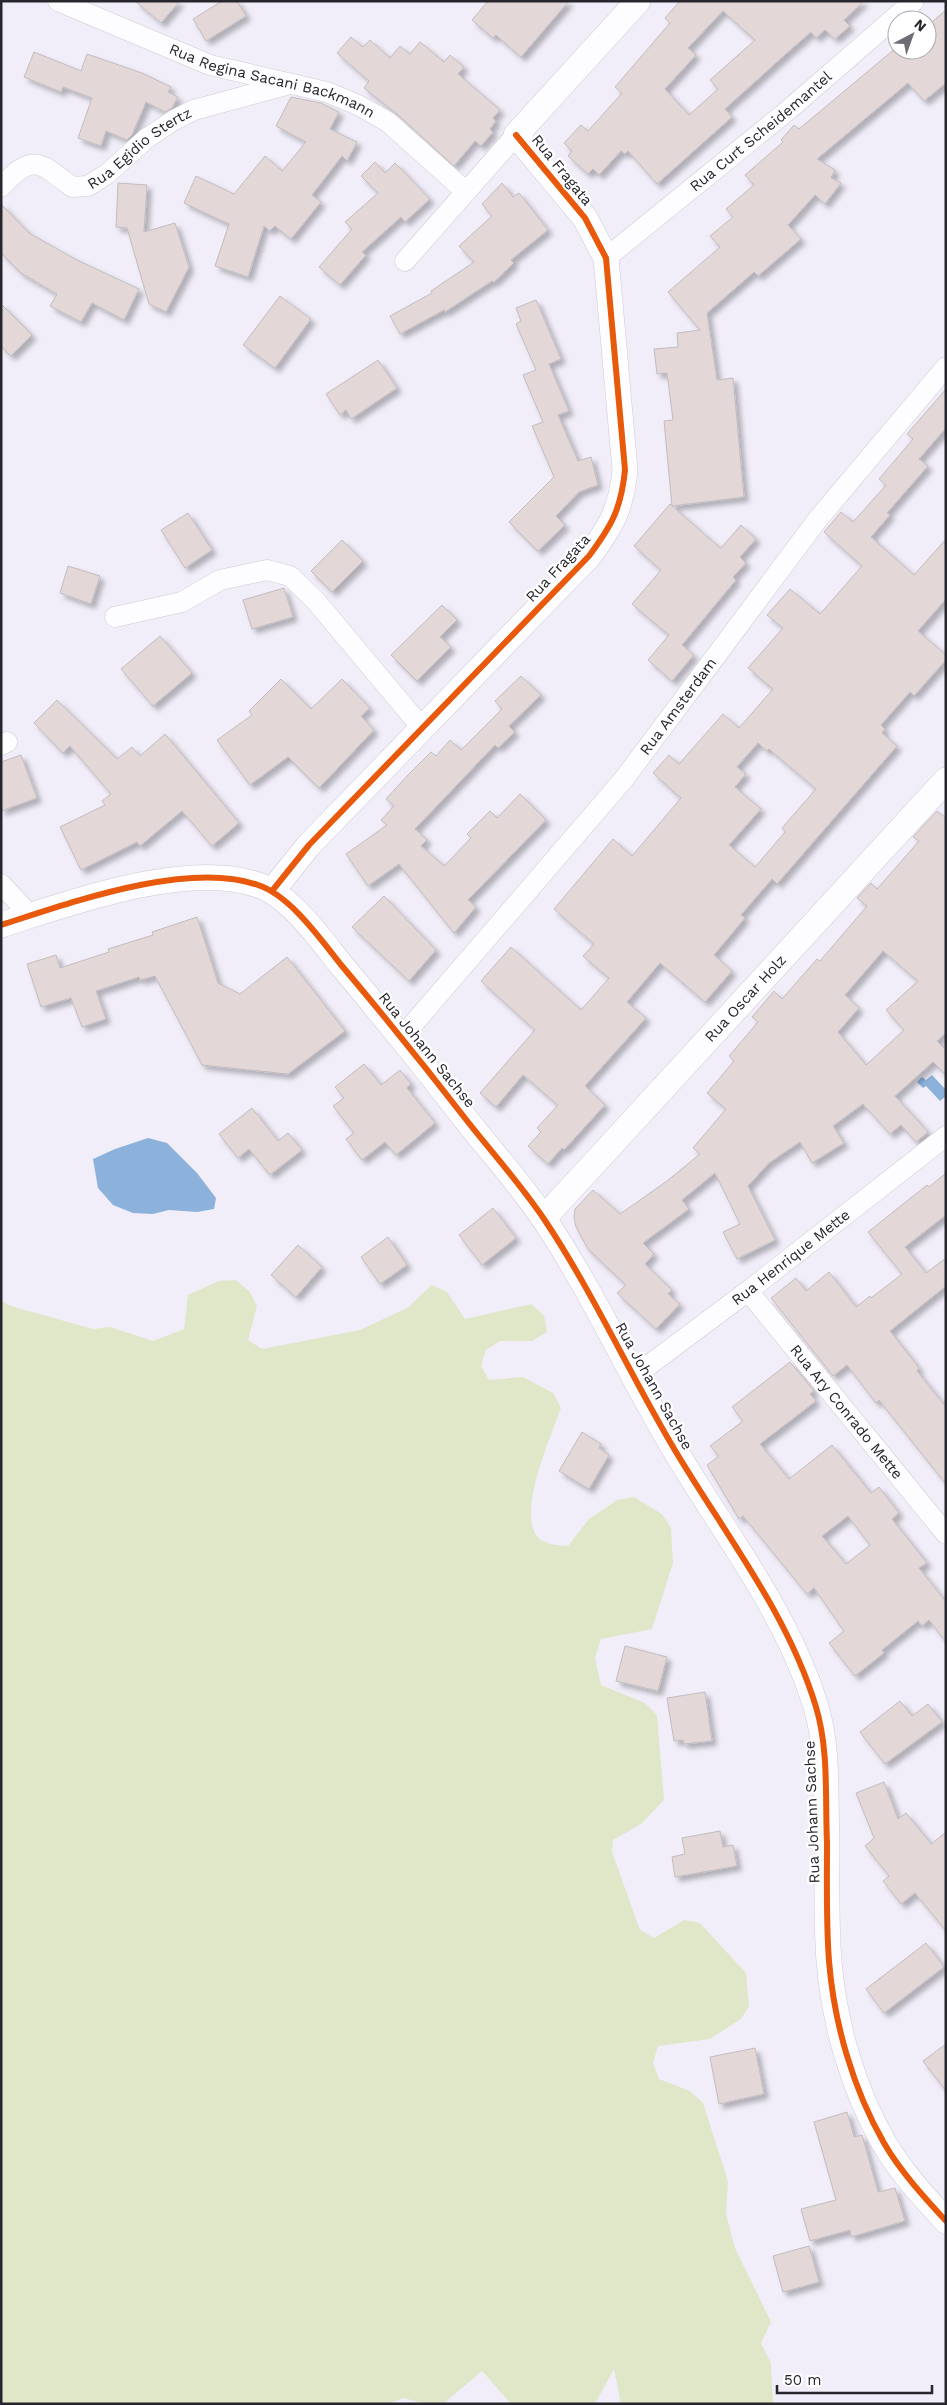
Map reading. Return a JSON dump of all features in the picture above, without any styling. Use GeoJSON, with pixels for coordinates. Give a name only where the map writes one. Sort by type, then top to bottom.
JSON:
{"type":"FeatureCollection","features":[{"type":"Feature","properties":{"kind":"street","name":"Rua Regina Sacani Backmann"},"geometry":{"type":"LineString","coordinates":[[58,1],[210,65],[327,92],[358,105],[388,122],[466,191]]}},
{"type":"Feature","properties":{"kind":"street"},"geometry":{"type":"LineString","coordinates":[[404,261],[638,1]]}},
{"type":"Feature","properties":{"kind":"street","name":"Rua Curt Scheidemantel"},"geometry":{"type":"LineString","coordinates":[[606,258],[786,112],[914,1]]}},
{"type":"Feature","properties":{"kind":"street","name":"Rua Egidio Stertz"},"geometry":{"type":"LineString","coordinates":[[1,187],[16,172],[30,164],[46,166],[72,187],[88,186],[107,174],[147,138],[174,120],[194,110],[239,96],[290,84]]}},
{"type":"Feature","properties":{"kind":"street","name":"Rua Fragata"},"geometry":{"type":"LineString","coordinates":[[272,891],[309,845],[589,556],[606,533],[617,512],[622,494],[625,470],[606,258],[585,218],[516,135]]}},
{"type":"Feature","properties":{"kind":"street","name":"Rua Amsterdam"},"geometry":{"type":"LineString","coordinates":[[402,1037],[624,779],[818,519],[946,367]]}},
{"type":"Feature","properties":{"kind":"street"},"geometry":{"type":"LineString","coordinates":[[116,617],[182,602],[220,580],[267,570],[290,576],[315,600],[422,728]]}},
{"type":"Feature","properties":{"kind":"street","name":"Rua Oscar Holz"},"geometry":{"type":"LineString","coordinates":[[544,1218],[946,780]]}},
{"type":"Feature","properties":{"kind":"street","name":"Rua Johann Sachse"},"geometry":{"type":"LineString","coordinates":[[1,925],[155,882],[199,877],[236,879],[258,884],[272,891],[286,902],[314,932],[402,1037],[544,1218],[568,1256],[674,1450],[778,1619],[807,1679],[823,1739],[829,1963],[839,2022],[851,2067],[868,2112],[885,2146],[913,2184],[946,2221]]}},
{"type":"Feature","properties":{"kind":"street"},"geometry":{"type":"LineString","coordinates":[[1,884],[31,916]]}},
{"type":"Feature","properties":{"kind":"street","name":"Rua Henrique Mette"},"geometry":{"type":"LineString","coordinates":[[633,1377],[748,1291],[946,1136]]}},
{"type":"Feature","properties":{"kind":"street","name":"Rua Ary Conrado Mette"},"geometry":{"type":"LineString","coordinates":[[748,1291],[946,1534]]}},
{"type":"Feature","properties":{"kind":"green space"},"geometry":{"type":"Polygon","coordinates":[[[236,1280],[250,1292],[257,1306],[248,1340],[262,1349],[360,1330],[407,1308],[432,1285],[447,1292],[465,1319],[531,1304],[544,1315],[547,1332],[532,1341],[500,1341],[486,1350],[481,1366],[489,1380],[523,1377],[553,1393],[561,1408],[544,1453],[534,1490],[531,1508],[532,1523],[536,1535],[547,1543],[568,1546],[589,1519],[617,1500],[634,1497],[662,1514],[671,1528],[673,1563],[652,1629],[601,1639],[595,1658],[601,1685],[645,1703],[657,1715],[664,1800],[641,1824],[613,1840],[612,1852],[640,1930],[654,1938],[684,1920],[700,1923],[746,1973],[749,2006],[741,2019],[710,2039],[658,2046],[653,2063],[659,2079],[690,2091],[703,2103],[728,2181],[726,2214],[735,2248],[771,2322],[761,2343],[771,2363],[773,2404],[621,2404],[614,2369],[595,2404],[511,2404],[482,2371],[443,2404],[427,2404],[403,2398],[388,2404],[1,2404],[1,1301],[11,1306],[93,1329],[110,1327],[153,1341],[184,1329],[188,1295],[219,1281],[236,1280]]]}},
{"type":"Feature","properties":{"kind":"water"},"geometry":{"type":"Polygon","coordinates":[[[932,1075],[946,1090],[946,1096],[940,1101],[926,1086],[923,1088],[917,1082],[922,1077],[926,1080],[932,1075]]]}},
{"type":"Feature","properties":{"kind":"water"},"geometry":{"type":"Polygon","coordinates":[[[148,1138],[167,1143],[197,1173],[216,1198],[214,1209],[197,1212],[169,1210],[153,1214],[133,1213],[113,1205],[98,1188],[93,1159],[148,1138]]]}},
{"type":"Feature","properties":{"kind":"building"},"geometry":{"type":"Polygon","coordinates":[[[135,1],[180,1],[161,23],[135,1]]]}},
{"type":"Feature","properties":{"kind":"building"},"geometry":{"type":"Polygon","coordinates":[[[222,1],[237,1],[246,16],[206,41],[193,19],[222,1]]]}},
{"type":"Feature","properties":{"kind":"building"},"geometry":{"type":"Polygon","coordinates":[[[488,1],[569,1],[521,57],[496,35],[493,38],[472,20],[488,1]]]}},
{"type":"Feature","properties":{"kind":"building"},"geometry":{"type":"Polygon","coordinates":[[[680,1],[864,1],[844,20],[850,26],[835,39],[825,30],[816,38],[811,32],[787,53],[725,109],[732,117],[657,184],[628,151],[625,154],[621,151],[599,175],[593,169],[588,174],[568,156],[572,151],[564,143],[581,125],[588,131],[622,93],[615,87],[670,23],[665,18],[680,1]],[[723,11],[688,48],[696,55],[665,89],[689,115],[718,89],[710,80],[755,40],[723,11]]]}},
{"type":"Feature","properties":{"kind":"building"},"geometry":{"type":"Polygon","coordinates":[[[946,10],[946,83],[924,101],[908,83],[817,159],[835,170],[831,178],[841,183],[825,204],[815,195],[788,225],[801,239],[758,276],[754,272],[707,313],[717,380],[733,378],[744,497],[672,506],[664,421],[673,420],[667,373],[657,374],[654,349],[678,347],[677,333],[700,330],[668,292],[720,247],[710,236],[733,217],[726,209],[754,185],[745,175],[783,142],[781,140],[794,125],[799,129],[887,55],[887,60],[937,60],[937,18],[946,10]]]}},
{"type":"Feature","properties":{"kind":"building"},"geometry":{"type":"Polygon","coordinates":[[[351,37],[363,47],[370,40],[390,58],[400,46],[410,54],[420,42],[444,62],[450,55],[464,67],[458,74],[500,110],[493,118],[496,121],[490,129],[493,132],[481,146],[475,141],[454,166],[396,113],[364,88],[369,81],[337,53],[351,37]]]}},
{"type":"Feature","properties":{"kind":"building"},"geometry":{"type":"Polygon","coordinates":[[[34,52],[81,71],[87,54],[142,73],[171,87],[168,92],[178,97],[172,108],[165,112],[146,102],[132,135],[127,140],[106,131],[101,146],[78,138],[92,98],[63,87],[61,92],[24,77],[34,52]]]}},
{"type":"Feature","properties":{"kind":"building"},"geometry":{"type":"Polygon","coordinates":[[[291,97],[321,103],[339,112],[330,129],[357,142],[347,161],[342,156],[312,195],[321,202],[291,239],[275,226],[270,231],[264,226],[248,277],[215,266],[229,224],[184,203],[196,176],[234,194],[265,156],[282,171],[306,142],[276,126],[291,97]]]}},
{"type":"Feature","properties":{"kind":"building"},"geometry":{"type":"Polygon","coordinates":[[[375,162],[385,173],[395,163],[430,199],[405,222],[401,217],[362,252],[366,255],[340,285],[319,267],[352,229],[345,222],[378,193],[361,176],[375,162]]]}},
{"type":"Feature","properties":{"kind":"building"},"geometry":{"type":"Polygon","coordinates":[[[118,183],[147,185],[144,232],[175,223],[189,267],[166,312],[149,304],[127,228],[116,227],[118,183]]]}},
{"type":"Feature","properties":{"kind":"building"},"geometry":{"type":"Polygon","coordinates":[[[502,183],[513,197],[519,193],[548,230],[511,260],[514,263],[494,282],[492,281],[445,312],[444,310],[400,334],[390,316],[432,293],[431,291],[474,262],[459,246],[492,216],[482,204],[502,183]]]}},
{"type":"Feature","properties":{"kind":"building"},"geometry":{"type":"Polygon","coordinates":[[[1,204],[29,233],[75,259],[139,289],[124,320],[92,303],[81,322],[50,306],[57,294],[21,273],[1,253],[1,204]]]}},
{"type":"Feature","properties":{"kind":"building"},"geometry":{"type":"Polygon","coordinates":[[[280,296],[311,319],[275,368],[243,345],[280,296]]]}},
{"type":"Feature","properties":{"kind":"building"},"geometry":{"type":"Polygon","coordinates":[[[536,300],[561,359],[549,364],[569,411],[558,415],[578,461],[591,457],[598,485],[579,492],[556,516],[565,525],[538,551],[509,522],[554,477],[532,426],[543,422],[523,375],[536,370],[516,324],[521,321],[516,308],[536,300]]]}},
{"type":"Feature","properties":{"kind":"building"},"geometry":{"type":"Polygon","coordinates":[[[1,304],[32,335],[11,356],[1,346],[1,304]]]}},
{"type":"Feature","properties":{"kind":"building"},"geometry":{"type":"Polygon","coordinates":[[[378,360],[397,388],[351,419],[346,410],[340,415],[326,394],[378,360]]]}},
{"type":"Feature","properties":{"kind":"building"},"geometry":{"type":"Polygon","coordinates":[[[946,389],[946,428],[919,459],[928,466],[887,513],[890,515],[871,537],[914,575],[946,539],[946,599],[918,631],[946,655],[946,660],[914,696],[910,692],[881,725],[885,729],[882,733],[897,746],[777,884],[772,879],[741,915],[745,918],[714,955],[732,971],[705,1002],[660,963],[627,1002],[646,1018],[585,1086],[605,1105],[564,1150],[562,1148],[548,1164],[528,1146],[541,1132],[537,1128],[558,1105],[523,1075],[496,1107],[480,1093],[535,1030],[481,981],[511,947],[581,1010],[609,978],[583,956],[594,944],[554,909],[613,839],[632,856],[681,798],[653,773],[669,755],[679,764],[723,714],[739,728],[773,689],[748,668],[783,628],[767,615],[790,589],[820,614],[862,566],[824,532],[841,512],[853,522],[886,485],[879,479],[913,439],[907,434],[946,389]],[[758,743],[737,767],[746,774],[735,787],[761,809],[729,845],[755,867],[785,832],[782,828],[816,789],[769,749],[767,751],[758,743]]]}},
{"type":"Feature","properties":{"kind":"building"},"geometry":{"type":"Polygon","coordinates":[[[670,504],[721,548],[741,525],[756,539],[740,557],[746,563],[733,577],[736,580],[682,645],[694,655],[672,681],[648,660],[669,635],[632,604],[661,570],[634,546],[670,504]]]}},
{"type":"Feature","properties":{"kind":"building"},"geometry":{"type":"Polygon","coordinates":[[[188,513],[212,550],[185,568],[161,530],[188,513]]]}},
{"type":"Feature","properties":{"kind":"building"},"geometry":{"type":"Polygon","coordinates":[[[342,540],[363,561],[332,592],[311,571],[342,540]]]}},
{"type":"Feature","properties":{"kind":"building"},"geometry":{"type":"Polygon","coordinates":[[[68,566],[100,576],[91,604],[60,593],[68,566]]]}},
{"type":"Feature","properties":{"kind":"building"},"geometry":{"type":"Polygon","coordinates":[[[284,588],[293,617],[252,629],[243,600],[284,588]]]}},
{"type":"Feature","properties":{"kind":"building"},"geometry":{"type":"Polygon","coordinates":[[[442,605],[457,620],[440,637],[451,647],[417,681],[391,655],[442,605]]]}},
{"type":"Feature","properties":{"kind":"building"},"geometry":{"type":"Polygon","coordinates":[[[160,636],[192,673],[153,706],[121,669],[160,636]]]}},
{"type":"Feature","properties":{"kind":"building"},"geometry":{"type":"Polygon","coordinates":[[[521,676],[541,695],[509,726],[515,732],[498,748],[495,745],[415,829],[427,840],[421,846],[444,866],[471,838],[467,834],[490,811],[497,818],[520,794],[546,820],[468,900],[476,907],[454,933],[399,864],[368,886],[346,854],[387,825],[381,820],[394,806],[386,799],[408,775],[431,752],[436,756],[450,740],[461,750],[502,709],[495,701],[521,676]]]}},
{"type":"Feature","properties":{"kind":"building"},"geometry":{"type":"Polygon","coordinates":[[[281,679],[311,709],[342,679],[370,708],[361,716],[374,730],[319,788],[288,757],[250,785],[217,740],[252,715],[249,711],[281,679]]]}},
{"type":"Feature","properties":{"kind":"building"},"geometry":{"type":"Polygon","coordinates":[[[57,700],[117,759],[132,747],[140,756],[165,734],[239,823],[212,846],[182,811],[140,846],[137,842],[81,870],[60,827],[105,805],[102,801],[111,794],[70,746],[63,753],[34,723],[57,700]]]}},
{"type":"Feature","properties":{"kind":"building"},"geometry":{"type":"Polygon","coordinates":[[[21,755],[37,798],[1,811],[1,762],[21,755]]]}},
{"type":"Feature","properties":{"kind":"building"},"geometry":{"type":"Polygon","coordinates":[[[937,811],[946,818],[946,1033],[937,1041],[946,1050],[946,1075],[933,1062],[895,1096],[928,1132],[916,1142],[901,1125],[890,1134],[863,1104],[833,1126],[844,1143],[812,1163],[800,1142],[769,1163],[748,1186],[775,1240],[737,1259],[723,1232],[740,1224],[715,1173],[682,1200],[689,1209],[643,1243],[654,1254],[645,1264],[672,1290],[668,1294],[680,1304],[656,1329],[617,1293],[626,1285],[588,1249],[576,1227],[575,1209],[593,1190],[620,1214],[667,1181],[700,1154],[693,1148],[726,1109],[707,1093],[734,1061],[729,1056],[758,1022],[752,1017],[774,991],[782,999],[817,959],[820,961],[867,906],[857,898],[871,883],[877,889],[919,841],[913,837],[937,811]],[[883,951],[845,995],[859,1008],[838,1032],[866,1065],[904,1030],[886,1010],[918,981],[883,951]]]}},
{"type":"Feature","properties":{"kind":"building"},"geometry":{"type":"Polygon","coordinates":[[[384,896],[436,950],[409,981],[352,927],[384,896]]]}},
{"type":"Feature","properties":{"kind":"building"},"geometry":{"type":"Polygon","coordinates":[[[197,917],[218,983],[240,994],[287,957],[345,1031],[288,1074],[202,1065],[155,976],[140,980],[139,977],[96,991],[106,1019],[82,1027],[71,998],[41,1007],[27,964],[56,955],[60,968],[109,952],[108,949],[153,935],[152,932],[197,917]]]}},
{"type":"Feature","properties":{"kind":"building"},"geometry":{"type":"Polygon","coordinates":[[[364,1064],[381,1085],[400,1070],[411,1084],[407,1088],[435,1123],[396,1155],[385,1142],[362,1160],[346,1139],[354,1133],[333,1106],[344,1098],[335,1087],[364,1064]]]}},
{"type":"Feature","properties":{"kind":"building"},"geometry":{"type":"Polygon","coordinates":[[[252,1108],[278,1141],[288,1133],[302,1150],[270,1175],[249,1149],[238,1158],[219,1134],[252,1108]]]}},
{"type":"Feature","properties":{"kind":"building"},"geometry":{"type":"Polygon","coordinates":[[[946,1173],[946,1215],[905,1247],[926,1273],[946,1258],[946,1286],[890,1331],[919,1368],[917,1371],[946,1407],[946,1484],[879,1400],[876,1403],[847,1365],[833,1376],[771,1298],[796,1278],[806,1291],[829,1272],[856,1307],[870,1296],[871,1298],[902,1274],[868,1232],[927,1185],[929,1187],[946,1173]]]}},
{"type":"Feature","properties":{"kind":"building"},"geometry":{"type":"Polygon","coordinates":[[[493,1208],[516,1238],[482,1265],[459,1235],[493,1208]]]}},
{"type":"Feature","properties":{"kind":"building"},"geometry":{"type":"Polygon","coordinates":[[[388,1237],[407,1265],[380,1284],[361,1257],[388,1237]]]}},
{"type":"Feature","properties":{"kind":"building"},"geometry":{"type":"Polygon","coordinates":[[[298,1245],[322,1267],[296,1297],[271,1275],[298,1245]]]}},
{"type":"Feature","properties":{"kind":"building"},"geometry":{"type":"Polygon","coordinates":[[[790,1362],[814,1391],[810,1394],[816,1401],[760,1444],[789,1479],[832,1445],[871,1493],[879,1487],[899,1513],[892,1519],[927,1563],[919,1568],[946,1602],[946,1642],[929,1620],[922,1626],[918,1621],[882,1650],[884,1653],[855,1676],[829,1643],[844,1631],[814,1588],[807,1594],[743,1516],[739,1519],[707,1465],[719,1456],[710,1446],[743,1421],[732,1407],[790,1362]],[[848,1516],[822,1536],[846,1564],[870,1545],[848,1516]]]}},
{"type":"Feature","properties":{"kind":"building"},"geometry":{"type":"Polygon","coordinates":[[[582,1432],[601,1444],[599,1448],[609,1455],[589,1489],[559,1471],[582,1432]]]}},
{"type":"Feature","properties":{"kind":"building"},"geometry":{"type":"Polygon","coordinates":[[[625,1646],[667,1657],[658,1691],[616,1681],[625,1646]]]}},
{"type":"Feature","properties":{"kind":"building"},"geometry":{"type":"Polygon","coordinates":[[[705,1692],[712,1741],[684,1744],[683,1740],[674,1741],[667,1698],[705,1692]]]}},
{"type":"Feature","properties":{"kind":"building"},"geometry":{"type":"Polygon","coordinates":[[[900,1701],[912,1716],[928,1704],[942,1722],[885,1764],[860,1732],[900,1701]]]}},
{"type":"Feature","properties":{"kind":"building"},"geometry":{"type":"Polygon","coordinates":[[[884,1782],[898,1819],[906,1813],[931,1844],[946,1832],[946,1931],[915,1893],[901,1904],[883,1881],[889,1876],[865,1846],[874,1838],[856,1793],[884,1782]]]}},
{"type":"Feature","properties":{"kind":"building"},"geometry":{"type":"Polygon","coordinates":[[[720,1831],[723,1847],[733,1845],[737,1866],[675,1877],[672,1857],[685,1854],[682,1838],[720,1831]]]}},
{"type":"Feature","properties":{"kind":"building"},"geometry":{"type":"Polygon","coordinates":[[[926,1943],[944,1967],[884,2013],[866,1989],[926,1943]]]}},
{"type":"Feature","properties":{"kind":"building"},"geometry":{"type":"Polygon","coordinates":[[[946,2044],[946,2091],[923,2061],[946,2044]]]}},
{"type":"Feature","properties":{"kind":"building"},"geometry":{"type":"Polygon","coordinates":[[[755,2048],[764,2094],[719,2104],[710,2057],[755,2048]]]}},
{"type":"Feature","properties":{"kind":"building"},"geometry":{"type":"Polygon","coordinates":[[[847,2112],[854,2137],[862,2135],[878,2192],[895,2188],[905,2221],[851,2237],[850,2230],[810,2241],[801,2209],[836,2200],[814,2122],[847,2112]]]}},
{"type":"Feature","properties":{"kind":"building"},"geometry":{"type":"Polygon","coordinates":[[[809,2246],[819,2282],[783,2292],[773,2256],[809,2246]]]}},
{"type":"Feature","properties":{"kind":"cycle path"},"geometry":{"type":"LineString","coordinates":[[272,891],[309,845],[589,556],[604,535],[618,506],[625,470],[606,258],[585,218],[516,135]]}},
{"type":"Feature","properties":{"kind":"cycle path"},"geometry":{"type":"LineString","coordinates":[[1,925],[94,896],[164,881],[198,878],[230,879],[258,885],[270,891],[294,909],[315,932],[537,1209],[581,1279],[676,1452],[754,1575],[789,1639],[804,1673],[816,1707],[825,1757],[828,1946],[835,2008],[840,2032],[854,2078],[884,2143],[905,2174],[946,2221]]}}]}
